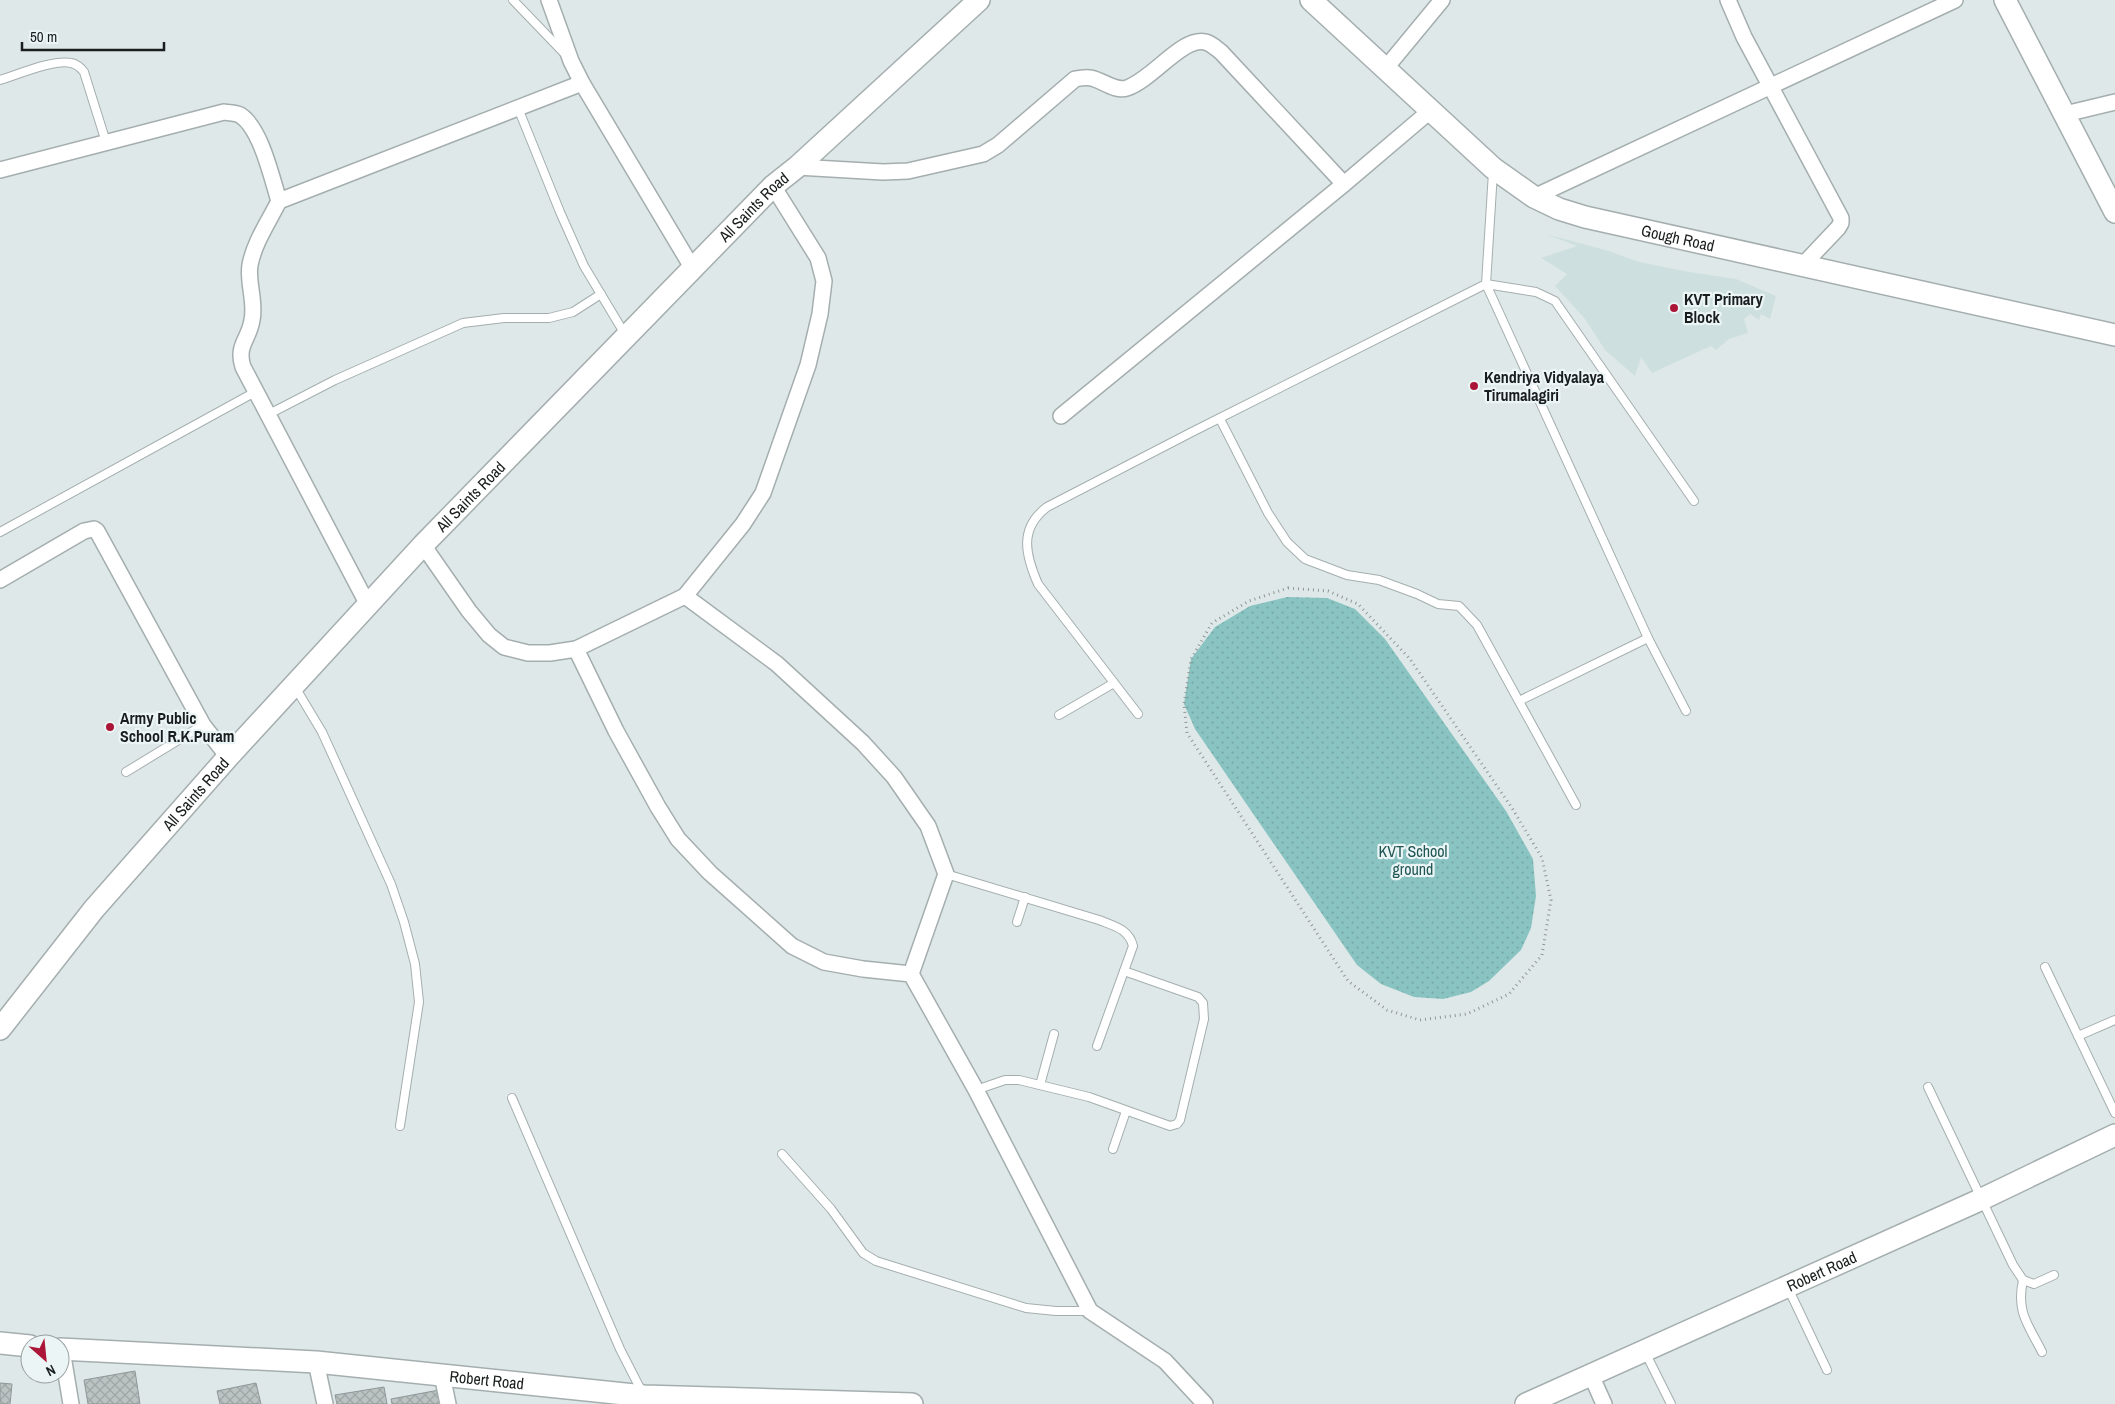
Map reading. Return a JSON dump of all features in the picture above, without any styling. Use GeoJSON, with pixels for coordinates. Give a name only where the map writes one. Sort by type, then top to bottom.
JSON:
{"type":"FeatureCollection","features":[{"type":"Feature","properties":{"kind":"street"},"geometry":{"type":"LineString","coordinates":[[549,0],[571,61],[582,83],[693,269]]}},
{"type":"Feature","properties":{"kind":"street","name":"All Saints Road"},"geometry":{"type":"LineString","coordinates":[[0,1029],[94,909],[228,757],[424,545],[773,186],[797,167],[979,0]]}},
{"type":"Feature","properties":{"kind":"street","name":"Gough Road"},"geometry":{"type":"LineString","coordinates":[[1311,0],[1493,168],[1534,197],[1559,209],[1585,217],[2115,335]]}},
{"type":"Feature","properties":{"kind":"street"},"geometry":{"type":"LineString","coordinates":[[1385,69],[1442,0]]}},
{"type":"Feature","properties":{"kind":"street"},"geometry":{"type":"LineString","coordinates":[[1534,197],[1955,0]]}},
{"type":"Feature","properties":{"kind":"street"},"geometry":{"type":"LineString","coordinates":[[2005,0],[2115,212]]}},
{"type":"Feature","properties":{"kind":"street"},"geometry":{"type":"LineString","coordinates":[[1734,2],[1770,87],[1841,218],[1838,228],[1802,266]]}},
{"type":"Feature","properties":{"kind":"street"},"geometry":{"type":"LineString","coordinates":[[797,167],[884,172],[908,170],[983,154],[998,145],[1075,79],[1089,77],[1114,87],[1125,88],[1147,78],[1183,47],[1197,42],[1207,42],[1221,52],[1344,184]]}},
{"type":"Feature","properties":{"kind":"street"},"geometry":{"type":"LineString","coordinates":[[368,605],[257,391],[243,368],[240,357],[241,345],[253,319],[250,266],[256,246],[279,201],[582,83]]}},
{"type":"Feature","properties":{"kind":"street"},"geometry":{"type":"LineString","coordinates":[[2065,114],[2115,102]]}},
{"type":"Feature","properties":{"kind":"street"},"geometry":{"type":"LineString","coordinates":[[1061,416],[1430,111]]}},
{"type":"Feature","properties":{"kind":"street"},"geometry":{"type":"LineString","coordinates":[[0,170],[224,112],[239,114],[249,124],[258,141],[279,201]]}},
{"type":"Feature","properties":{"kind":"street"},"geometry":{"type":"LineString","coordinates":[[424,545],[469,611],[489,635],[504,647],[528,653],[550,653],[576,649],[685,596],[743,524],[763,493],[805,374],[820,314],[824,281],[818,258],[773,186]]}},
{"type":"Feature","properties":{"kind":"street"},"geometry":{"type":"LineString","coordinates":[[0,580],[84,531],[94,529],[98,531],[202,725],[228,757]]}},
{"type":"Feature","properties":{"kind":"street"},"geometry":{"type":"LineString","coordinates":[[685,596],[777,664],[863,742],[894,777],[928,826],[946,874],[911,974],[976,1090],[1090,1311],[1165,1361],[1205,1404]]}},
{"type":"Feature","properties":{"kind":"street"},"geometry":{"type":"LineString","coordinates":[[576,649],[616,731],[658,807],[678,839],[710,873],[792,946],[824,962],[862,969],[888,970],[911,974]]}},
{"type":"Feature","properties":{"kind":"street","name":"Robert Road"},"geometry":{"type":"LineString","coordinates":[[1526,1404],[1982,1199],[2115,1135]]}},
{"type":"Feature","properties":{"kind":"street"},"geometry":{"type":"LineString","coordinates":[[0,1343],[20,1345]]}},
{"type":"Feature","properties":{"kind":"street","name":"Robert Road"},"geometry":{"type":"LineString","coordinates":[[70,1350],[316,1362],[648,1400],[912,1404]]}},
{"type":"Feature","properties":{"kind":"street"},"geometry":{"type":"LineString","coordinates":[[316,1362],[325,1404]]}},
{"type":"Feature","properties":{"kind":"street"},"geometry":{"type":"LineString","coordinates":[[442,1375],[448,1404]]}},
{"type":"Feature","properties":{"kind":"street"},"geometry":{"type":"LineString","coordinates":[[1591,1375],[1604,1404]]}},
{"type":"Feature","properties":{"kind":"street"},"geometry":{"type":"LineString","coordinates":[[67,1384],[71,1404]]}},
{"type":"Feature","properties":{"kind":"lane"},"geometry":{"type":"LineString","coordinates":[[513,0],[571,61]]}},
{"type":"Feature","properties":{"kind":"lane"},"geometry":{"type":"LineString","coordinates":[[0,80],[54,64],[71,63],[79,67],[84,72],[106,142]]}},
{"type":"Feature","properties":{"kind":"lane"},"geometry":{"type":"LineString","coordinates":[[518,108],[584,266],[626,337]]}},
{"type":"Feature","properties":{"kind":"lane"},"geometry":{"type":"LineString","coordinates":[[1493,168],[1486,284],[1648,638],[1686,711]]}},
{"type":"Feature","properties":{"kind":"lane"},"geometry":{"type":"LineString","coordinates":[[1138,714],[1038,584],[1029,564],[1026,550],[1031,525],[1039,513],[1047,507],[1192,432],[1486,284],[1536,292],[1555,301],[1694,501]]}},
{"type":"Feature","properties":{"kind":"lane"},"geometry":{"type":"LineString","coordinates":[[269,414],[335,380],[463,324],[504,318],[549,318],[573,312],[601,294]]}},
{"type":"Feature","properties":{"kind":"lane"},"geometry":{"type":"LineString","coordinates":[[0,532],[257,391]]}},
{"type":"Feature","properties":{"kind":"lane"},"geometry":{"type":"LineString","coordinates":[[1220,419],[1268,513],[1287,542],[1305,559],[1348,575],[1379,580],[1438,604],[1459,606],[1476,625],[1576,806]]}},
{"type":"Feature","properties":{"kind":"lane"},"geometry":{"type":"LineString","coordinates":[[1518,701],[1648,638]]}},
{"type":"Feature","properties":{"kind":"lane"},"geometry":{"type":"LineString","coordinates":[[1059,715],[1114,683]]}},
{"type":"Feature","properties":{"kind":"lane"},"geometry":{"type":"LineString","coordinates":[[294,686],[322,732],[390,884],[404,922],[415,964],[419,1002],[400,1126]]}},
{"type":"Feature","properties":{"kind":"lane"},"geometry":{"type":"LineString","coordinates":[[126,772],[202,725]]}},
{"type":"Feature","properties":{"kind":"lane"},"geometry":{"type":"LineString","coordinates":[[946,874],[1099,920],[1122,929],[1131,937],[1133,946],[1097,1046]]}},
{"type":"Feature","properties":{"kind":"lane"},"geometry":{"type":"LineString","coordinates":[[1017,922],[1025,897]]}},
{"type":"Feature","properties":{"kind":"lane"},"geometry":{"type":"LineString","coordinates":[[2045,967],[2115,1113]]}},
{"type":"Feature","properties":{"kind":"lane"},"geometry":{"type":"LineString","coordinates":[[976,1090],[1006,1080],[1018,1080],[1089,1097],[1170,1126],[1180,1120],[1204,1010],[1198,997],[1124,971]]}},
{"type":"Feature","properties":{"kind":"lane"},"geometry":{"type":"LineString","coordinates":[[2078,1036],[2115,1020]]}},
{"type":"Feature","properties":{"kind":"lane"},"geometry":{"type":"LineString","coordinates":[[1040,1085],[1054,1034]]}},
{"type":"Feature","properties":{"kind":"lane"},"geometry":{"type":"LineString","coordinates":[[1928,1087],[2013,1265],[2023,1280],[2034,1284],[2054,1275]]}},
{"type":"Feature","properties":{"kind":"lane"},"geometry":{"type":"LineString","coordinates":[[512,1098],[620,1349],[648,1400]]}},
{"type":"Feature","properties":{"kind":"lane"},"geometry":{"type":"LineString","coordinates":[[1114,1149],[1126,1110]]}},
{"type":"Feature","properties":{"kind":"lane"},"geometry":{"type":"LineString","coordinates":[[782,1154],[831,1209],[863,1252],[876,1262],[1026,1308],[1056,1311],[1090,1311]]}},
{"type":"Feature","properties":{"kind":"lane"},"geometry":{"type":"LineString","coordinates":[[2023,1280],[2020,1308],[2042,1352]]}},
{"type":"Feature","properties":{"kind":"lane"},"geometry":{"type":"LineString","coordinates":[[1787,1286],[1827,1370]]}},
{"type":"Feature","properties":{"kind":"lane"},"geometry":{"type":"LineString","coordinates":[[1645,1350],[1671,1404]]}},
{"type":"Feature","properties":{"kind":"path"},"geometry":{"type":"LineString","coordinates":[[1288,588],[1328,591],[1358,604],[1410,659],[1512,808],[1542,858],[1551,900],[1542,955],[1509,994],[1467,1014],[1420,1020],[1387,1010],[1348,981],[1187,733],[1184,704],[1191,659],[1212,623],[1249,601],[1288,588]]}},
{"type":"Feature","properties":{"kind":"shaded area","name":"KVT Primary Block"},"geometry":{"type":"Polygon","coordinates":[[[1546,234],[1609,251],[1639,262],[1736,279],[1776,296],[1770,319],[1761,314],[1759,320],[1750,314],[1744,319],[1748,333],[1729,339],[1716,350],[1711,346],[1652,373],[1641,357],[1635,376],[1605,350],[1585,319],[1555,286],[1567,274],[1541,258],[1577,246],[1546,234]]]}},
{"type":"Feature","properties":{"kind":"green space","name":"KVT School ground"},"geometry":{"type":"Polygon","coordinates":[[[1287,597],[1327,598],[1355,609],[1385,639],[1506,811],[1533,859],[1536,896],[1531,928],[1521,950],[1489,981],[1471,992],[1443,999],[1414,997],[1381,984],[1357,965],[1195,729],[1184,704],[1191,659],[1215,627],[1250,606],[1287,597]]]}},
{"type":"Feature","properties":{"kind":"building"},"geometry":{"type":"Polygon","coordinates":[[[135,1371],[140,1404],[88,1404],[84,1380],[135,1371]]]}},
{"type":"Feature","properties":{"kind":"building"},"geometry":{"type":"Polygon","coordinates":[[[0,1383],[12,1384],[10,1404],[0,1404],[0,1383]]]}},
{"type":"Feature","properties":{"kind":"building"},"geometry":{"type":"Polygon","coordinates":[[[256,1383],[261,1404],[220,1404],[217,1391],[256,1383]]]}},
{"type":"Feature","properties":{"kind":"building"},"geometry":{"type":"Polygon","coordinates":[[[384,1387],[387,1404],[337,1404],[335,1395],[384,1387]]]}},
{"type":"Feature","properties":{"kind":"building"},"geometry":{"type":"Polygon","coordinates":[[[439,1390],[442,1404],[392,1404],[391,1399],[439,1390]]]}},
{"type":"Feature","properties":{"kind":"place","name":"KVT Primary Block"},"geometry":{"type":"Point","coordinates":[1674,308]}},
{"type":"Feature","properties":{"kind":"place","name":"Kendriya Vidyalaya Tirumalagiri"},"geometry":{"type":"Point","coordinates":[1474,386]}},
{"type":"Feature","properties":{"kind":"place","name":"Army Public School R.K.Puram"},"geometry":{"type":"Point","coordinates":[110,727]}}]}
